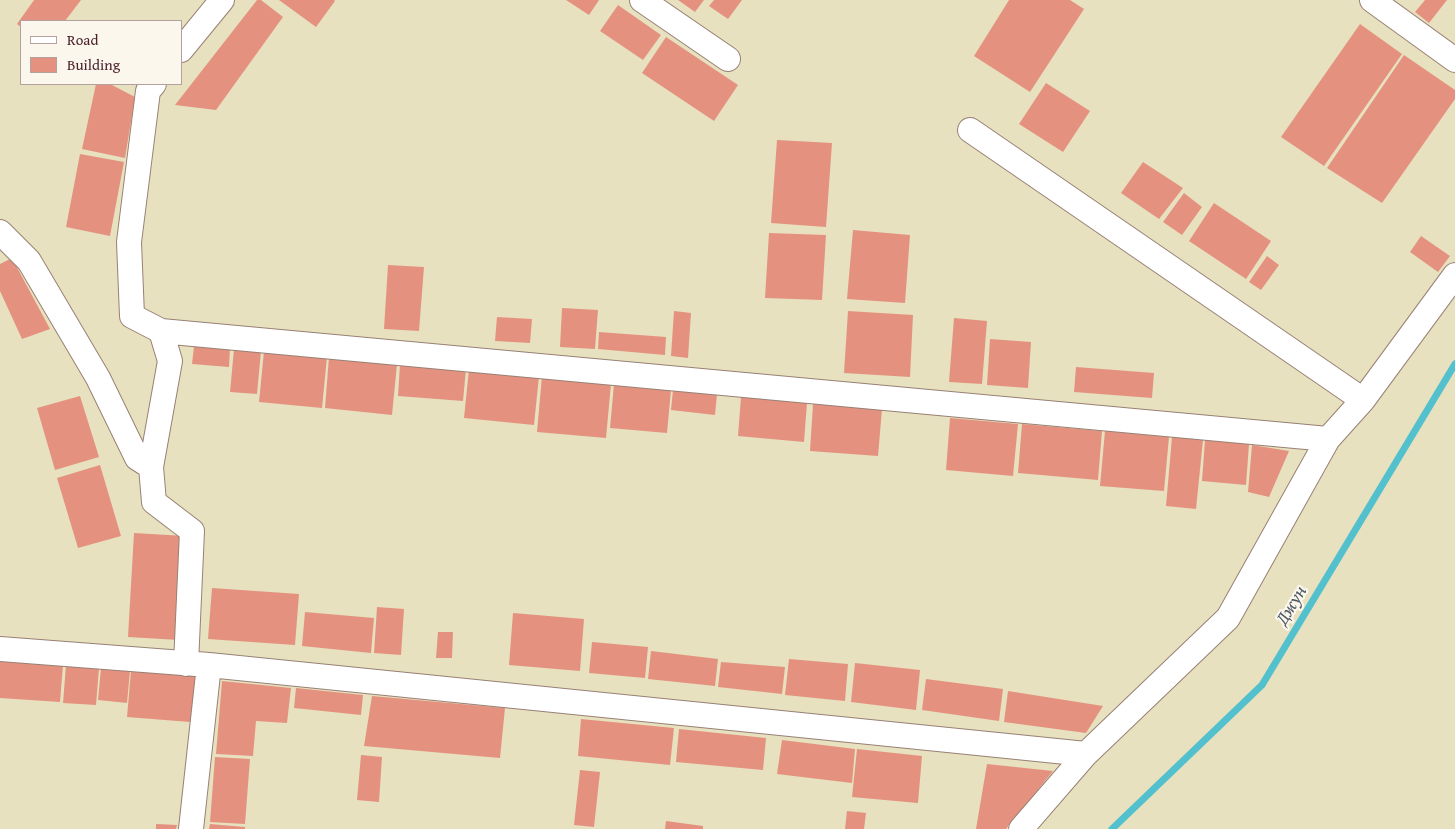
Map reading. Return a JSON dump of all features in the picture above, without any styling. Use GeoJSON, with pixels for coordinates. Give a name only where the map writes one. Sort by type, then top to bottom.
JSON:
{"type":"FeatureCollection","features":[{"type":"Feature","properties":{"kind":"street"},"geometry":{"type":"LineString","coordinates":[[182,49],[222,0]]}},
{"type":"Feature","properties":{"kind":"street"},"geometry":{"type":"LineString","coordinates":[[642,0],[728,59]]}},
{"type":"Feature","properties":{"kind":"street"},"geometry":{"type":"LineString","coordinates":[[1372,0],[1455,60]]}},
{"type":"Feature","properties":{"kind":"street"},"geometry":{"type":"LineString","coordinates":[[153,85],[148,91],[129,242],[132,316],[161,331],[1328,439]]}},
{"type":"Feature","properties":{"kind":"street"},"geometry":{"type":"LineString","coordinates":[[970,130],[1363,400]]}},
{"type":"Feature","properties":{"kind":"street"},"geometry":{"type":"LineString","coordinates":[[0,232],[29,261],[98,378],[136,458],[151,467]]}},
{"type":"Feature","properties":{"kind":"street"},"geometry":{"type":"LineString","coordinates":[[1021,829],[1086,754],[1228,618],[1328,439],[1363,400],[1455,275]]}},
{"type":"Feature","properties":{"kind":"street"},"geometry":{"type":"LineString","coordinates":[[161,331],[170,361],[151,467],[154,502],[192,532],[186,664]]}},
{"type":"Feature","properties":{"kind":"street"},"geometry":{"type":"LineString","coordinates":[[0,649],[209,665],[1086,754]]}},
{"type":"Feature","properties":{"kind":"street"},"geometry":{"type":"LineString","coordinates":[[191,829],[209,665]]}},
{"type":"Feature","properties":{"kind":"building"},"geometry":{"type":"Polygon","coordinates":[[[34,0],[81,0],[66,20],[20,20],[20,26],[17,24],[34,0]]]}},
{"type":"Feature","properties":{"kind":"building"},"geometry":{"type":"Polygon","coordinates":[[[257,0],[261,0],[283,17],[216,110],[175,105],[257,0]]]}},
{"type":"Feature","properties":{"kind":"building"},"geometry":{"type":"Polygon","coordinates":[[[279,0],[334,0],[335,1],[316,27],[279,0]]]}},
{"type":"Feature","properties":{"kind":"building"},"geometry":{"type":"Polygon","coordinates":[[[566,0],[599,0],[589,15],[566,0]]]}},
{"type":"Feature","properties":{"kind":"building"},"geometry":{"type":"Polygon","coordinates":[[[678,0],[704,0],[695,12],[678,0]]]}},
{"type":"Feature","properties":{"kind":"building"},"geometry":{"type":"Polygon","coordinates":[[[714,0],[742,0],[728,19],[709,6],[714,0]]]}},
{"type":"Feature","properties":{"kind":"building"},"geometry":{"type":"Polygon","coordinates":[[[1009,0],[1070,0],[1084,9],[1030,92],[974,56],[1009,0]]]}},
{"type":"Feature","properties":{"kind":"building"},"geometry":{"type":"Polygon","coordinates":[[[1425,0],[1447,0],[1429,23],[1415,12],[1425,0]]]}},
{"type":"Feature","properties":{"kind":"building"},"geometry":{"type":"Polygon","coordinates":[[[618,5],[661,35],[643,60],[600,31],[618,5]]]}},
{"type":"Feature","properties":{"kind":"building"},"geometry":{"type":"Polygon","coordinates":[[[1360,24],[1402,54],[1324,166],[1281,137],[1360,24]]]}},
{"type":"Feature","properties":{"kind":"building"},"geometry":{"type":"Polygon","coordinates":[[[666,37],[738,85],[714,121],[642,73],[666,37]]]}},
{"type":"Feature","properties":{"kind":"building"},"geometry":{"type":"Polygon","coordinates":[[[1404,55],[1455,90],[1455,99],[1382,203],[1327,168],[1404,55]]]}},
{"type":"Feature","properties":{"kind":"building"},"geometry":{"type":"Polygon","coordinates":[[[1046,83],[1090,111],[1063,152],[1019,124],[1046,83]]]}},
{"type":"Feature","properties":{"kind":"building"},"geometry":{"type":"Polygon","coordinates":[[[96,85],[112,85],[135,97],[125,158],[82,149],[96,85]]]}},
{"type":"Feature","properties":{"kind":"building"},"geometry":{"type":"Polygon","coordinates":[[[777,140],[832,143],[826,227],[771,223],[777,140]]]}},
{"type":"Feature","properties":{"kind":"building"},"geometry":{"type":"Polygon","coordinates":[[[80,154],[124,162],[110,236],[66,227],[80,154]]]}},
{"type":"Feature","properties":{"kind":"building"},"geometry":{"type":"Polygon","coordinates":[[[1143,162],[1183,188],[1159,219],[1121,193],[1143,162]]]}},
{"type":"Feature","properties":{"kind":"building"},"geometry":{"type":"Polygon","coordinates":[[[1184,193],[1202,207],[1182,235],[1163,222],[1184,193]]]}},
{"type":"Feature","properties":{"kind":"building"},"geometry":{"type":"Polygon","coordinates":[[[1214,203],[1271,241],[1246,279],[1189,241],[1214,203]]]}},
{"type":"Feature","properties":{"kind":"building"},"geometry":{"type":"Polygon","coordinates":[[[853,230],[910,235],[905,303],[847,299],[853,230]]]}},
{"type":"Feature","properties":{"kind":"building"},"geometry":{"type":"Polygon","coordinates":[[[769,233],[826,235],[822,300],[765,298],[769,233]]]}},
{"type":"Feature","properties":{"kind":"building"},"geometry":{"type":"Polygon","coordinates":[[[1421,236],[1450,256],[1438,272],[1410,252],[1421,236]]]}},
{"type":"Feature","properties":{"kind":"building"},"geometry":{"type":"Polygon","coordinates":[[[1267,256],[1279,265],[1261,290],[1249,282],[1267,256]]]}},
{"type":"Feature","properties":{"kind":"building"},"geometry":{"type":"Polygon","coordinates":[[[12,258],[50,329],[22,339],[0,291],[0,264],[12,258]]]}},
{"type":"Feature","properties":{"kind":"building"},"geometry":{"type":"Polygon","coordinates":[[[388,265],[424,267],[419,331],[384,329],[388,265]]]}},
{"type":"Feature","properties":{"kind":"building"},"geometry":{"type":"Polygon","coordinates":[[[562,308],[598,310],[595,349],[560,347],[562,308]]]}},
{"type":"Feature","properties":{"kind":"building"},"geometry":{"type":"Polygon","coordinates":[[[674,311],[691,313],[688,358],[671,356],[674,311]]]}},
{"type":"Feature","properties":{"kind":"building"},"geometry":{"type":"Polygon","coordinates":[[[848,311],[913,315],[910,377],[844,373],[848,311]]]}},
{"type":"Feature","properties":{"kind":"building"},"geometry":{"type":"Polygon","coordinates":[[[497,317],[532,319],[530,343],[495,341],[497,317]]]}},
{"type":"Feature","properties":{"kind":"building"},"geometry":{"type":"Polygon","coordinates":[[[954,318],[987,321],[982,384],[949,382],[954,318]]]}},
{"type":"Feature","properties":{"kind":"building"},"geometry":{"type":"Polygon","coordinates":[[[599,332],[666,337],[665,355],[598,349],[599,332]]]}},
{"type":"Feature","properties":{"kind":"building"},"geometry":{"type":"Polygon","coordinates":[[[990,339],[1031,342],[1028,388],[987,385],[990,339]]]}},
{"type":"Feature","properties":{"kind":"building"},"geometry":{"type":"Polygon","coordinates":[[[194,346],[230,348],[229,367],[192,364],[194,346]]]}},
{"type":"Feature","properties":{"kind":"building"},"geometry":{"type":"Polygon","coordinates":[[[234,349],[261,351],[257,394],[230,392],[234,349]]]}},
{"type":"Feature","properties":{"kind":"building"},"geometry":{"type":"Polygon","coordinates":[[[264,351],[327,357],[322,408],[259,402],[264,351]]]}},
{"type":"Feature","properties":{"kind":"building"},"geometry":{"type":"Polygon","coordinates":[[[329,357],[397,364],[392,415],[325,408],[329,357]]]}},
{"type":"Feature","properties":{"kind":"building"},"geometry":{"type":"Polygon","coordinates":[[[400,364],[466,369],[463,401],[398,396],[400,364]]]}},
{"type":"Feature","properties":{"kind":"building"},"geometry":{"type":"Polygon","coordinates":[[[1076,367],[1154,373],[1152,398],[1074,392],[1076,367]]]}},
{"type":"Feature","properties":{"kind":"building"},"geometry":{"type":"Polygon","coordinates":[[[469,369],[539,376],[534,425],[464,418],[469,369]]]}},
{"type":"Feature","properties":{"kind":"building"},"geometry":{"type":"Polygon","coordinates":[[[542,376],[611,384],[606,438],[537,432],[542,376]]]}},
{"type":"Feature","properties":{"kind":"building"},"geometry":{"type":"Polygon","coordinates":[[[614,384],[671,390],[667,433],[610,428],[614,384]]]}},
{"type":"Feature","properties":{"kind":"building"},"geometry":{"type":"Polygon","coordinates":[[[673,390],[717,394],[715,415],[671,410],[673,390]]]}},
{"type":"Feature","properties":{"kind":"building"},"geometry":{"type":"Polygon","coordinates":[[[80,396],[99,457],[55,470],[37,408],[80,396]]]}},
{"type":"Feature","properties":{"kind":"building"},"geometry":{"type":"Polygon","coordinates":[[[741,397],[807,403],[804,442],[738,436],[741,397]]]}},
{"type":"Feature","properties":{"kind":"building"},"geometry":{"type":"Polygon","coordinates":[[[813,404],[882,409],[878,456],[810,451],[813,404]]]}},
{"type":"Feature","properties":{"kind":"building"},"geometry":{"type":"Polygon","coordinates":[[[950,418],[1018,424],[1013,476],[946,470],[950,418]]]}},
{"type":"Feature","properties":{"kind":"building"},"geometry":{"type":"Polygon","coordinates":[[[1022,424],[1102,431],[1098,480],[1018,473],[1022,424]]]}},
{"type":"Feature","properties":{"kind":"building"},"geometry":{"type":"Polygon","coordinates":[[[1105,431],[1169,437],[1164,491],[1100,486],[1105,431]]]}},
{"type":"Feature","properties":{"kind":"building"},"geometry":{"type":"Polygon","coordinates":[[[1172,437],[1203,440],[1196,509],[1166,506],[1172,437]]]}},
{"type":"Feature","properties":{"kind":"building"},"geometry":{"type":"Polygon","coordinates":[[[1205,440],[1249,444],[1246,485],[1202,481],[1205,440]]]}},
{"type":"Feature","properties":{"kind":"building"},"geometry":{"type":"Polygon","coordinates":[[[1252,445],[1289,451],[1269,497],[1248,492],[1252,445]]]}},
{"type":"Feature","properties":{"kind":"building"},"geometry":{"type":"Polygon","coordinates":[[[100,465],[121,536],[78,548],[57,478],[100,465]]]}},
{"type":"Feature","properties":{"kind":"building"},"geometry":{"type":"Polygon","coordinates":[[[134,533],[185,536],[179,640],[128,637],[134,533]]]}},
{"type":"Feature","properties":{"kind":"building"},"geometry":{"type":"Polygon","coordinates":[[[212,588],[299,594],[295,645],[208,639],[212,588]]]}},
{"type":"Feature","properties":{"kind":"building"},"geometry":{"type":"Polygon","coordinates":[[[377,607],[404,609],[401,655],[374,653],[377,607]]]}},
{"type":"Feature","properties":{"kind":"building"},"geometry":{"type":"Polygon","coordinates":[[[305,612],[374,618],[371,653],[302,646],[305,612]]]}},
{"type":"Feature","properties":{"kind":"building"},"geometry":{"type":"Polygon","coordinates":[[[513,613],[584,619],[580,671],[509,665],[513,613]]]}},
{"type":"Feature","properties":{"kind":"building"},"geometry":{"type":"Polygon","coordinates":[[[438,632],[453,632],[452,658],[436,658],[438,632]]]}},
{"type":"Feature","properties":{"kind":"building"},"geometry":{"type":"Polygon","coordinates":[[[592,642],[648,647],[645,678],[589,673],[592,642]]]}},
{"type":"Feature","properties":{"kind":"building"},"geometry":{"type":"Polygon","coordinates":[[[651,651],[718,659],[715,686],[648,679],[651,651]]]}},
{"type":"Feature","properties":{"kind":"building"},"geometry":{"type":"Polygon","coordinates":[[[789,659],[848,664],[845,701],[785,695],[789,659]]]}},
{"type":"Feature","properties":{"kind":"building"},"geometry":{"type":"Polygon","coordinates":[[[0,660],[63,665],[60,702],[0,698],[0,660]]]}},
{"type":"Feature","properties":{"kind":"building"},"geometry":{"type":"Polygon","coordinates":[[[721,662],[785,667],[782,694],[718,687],[721,662]]]}},
{"type":"Feature","properties":{"kind":"building"},"geometry":{"type":"Polygon","coordinates":[[[855,663],[920,670],[916,710],[851,702],[855,663]]]}},
{"type":"Feature","properties":{"kind":"building"},"geometry":{"type":"Polygon","coordinates":[[[66,665],[99,668],[96,705],[63,703],[66,665]]]}},
{"type":"Feature","properties":{"kind":"building"},"geometry":{"type":"Polygon","coordinates":[[[101,668],[130,671],[127,703],[98,700],[101,668]]]}},
{"type":"Feature","properties":{"kind":"building"},"geometry":{"type":"Polygon","coordinates":[[[131,671],[196,675],[190,722],[127,717],[131,671]]]}},
{"type":"Feature","properties":{"kind":"building"},"geometry":{"type":"Polygon","coordinates":[[[926,679],[1003,689],[999,721],[922,710],[926,679]]]}},
{"type":"Feature","properties":{"kind":"building"},"geometry":{"type":"Polygon","coordinates":[[[222,681],[291,688],[287,723],[256,721],[253,756],[216,754],[222,681]]]}},
{"type":"Feature","properties":{"kind":"building"},"geometry":{"type":"Polygon","coordinates":[[[296,688],[363,695],[361,715],[294,708],[296,688]]]}},
{"type":"Feature","properties":{"kind":"building"},"geometry":{"type":"Polygon","coordinates":[[[1008,691],[1103,706],[1086,733],[1004,722],[1008,691]]]}},
{"type":"Feature","properties":{"kind":"building"},"geometry":{"type":"Polygon","coordinates":[[[372,696],[505,708],[500,758],[364,746],[372,696]]]}},
{"type":"Feature","properties":{"kind":"building"},"geometry":{"type":"Polygon","coordinates":[[[581,719],[674,728],[670,765],[578,756],[581,719]]]}},
{"type":"Feature","properties":{"kind":"building"},"geometry":{"type":"Polygon","coordinates":[[[679,729],[766,738],[763,770],[676,762],[679,729]]]}},
{"type":"Feature","properties":{"kind":"building"},"geometry":{"type":"Polygon","coordinates":[[[782,740],[855,749],[852,783],[777,774],[782,740]]]}},
{"type":"Feature","properties":{"kind":"building"},"geometry":{"type":"Polygon","coordinates":[[[857,749],[922,756],[918,803],[852,797],[857,749]]]}},
{"type":"Feature","properties":{"kind":"building"},"geometry":{"type":"Polygon","coordinates":[[[361,755],[382,757],[379,802],[357,800],[361,755]]]}},
{"type":"Feature","properties":{"kind":"building"},"geometry":{"type":"Polygon","coordinates":[[[215,757],[250,759],[245,824],[210,822],[215,757]]]}},
{"type":"Feature","properties":{"kind":"building"},"geometry":{"type":"Polygon","coordinates":[[[987,764],[1053,771],[1006,829],[976,829],[987,764]]]}},
{"type":"Feature","properties":{"kind":"building"},"geometry":{"type":"Polygon","coordinates":[[[580,770],[600,772],[594,827],[574,825],[580,770]]]}},
{"type":"Feature","properties":{"kind":"building"},"geometry":{"type":"Polygon","coordinates":[[[847,811],[866,813],[864,829],[845,829],[847,811]]]}},
{"type":"Feature","properties":{"kind":"building"},"geometry":{"type":"Polygon","coordinates":[[[666,821],[703,826],[703,829],[665,829],[666,821]]]}},
{"type":"Feature","properties":{"kind":"building"},"geometry":{"type":"Polygon","coordinates":[[[156,824],[177,825],[176,829],[156,829],[156,824]]]}},
{"type":"Feature","properties":{"kind":"building"},"geometry":{"type":"Polygon","coordinates":[[[210,824],[245,827],[245,829],[209,829],[210,824]]]}},
{"type":"Feature","properties":{"kind":"waterway","name":"Джун"},"geometry":{"type":"LineString","coordinates":[[1112,829],[1262,685],[1455,364]]}}]}
